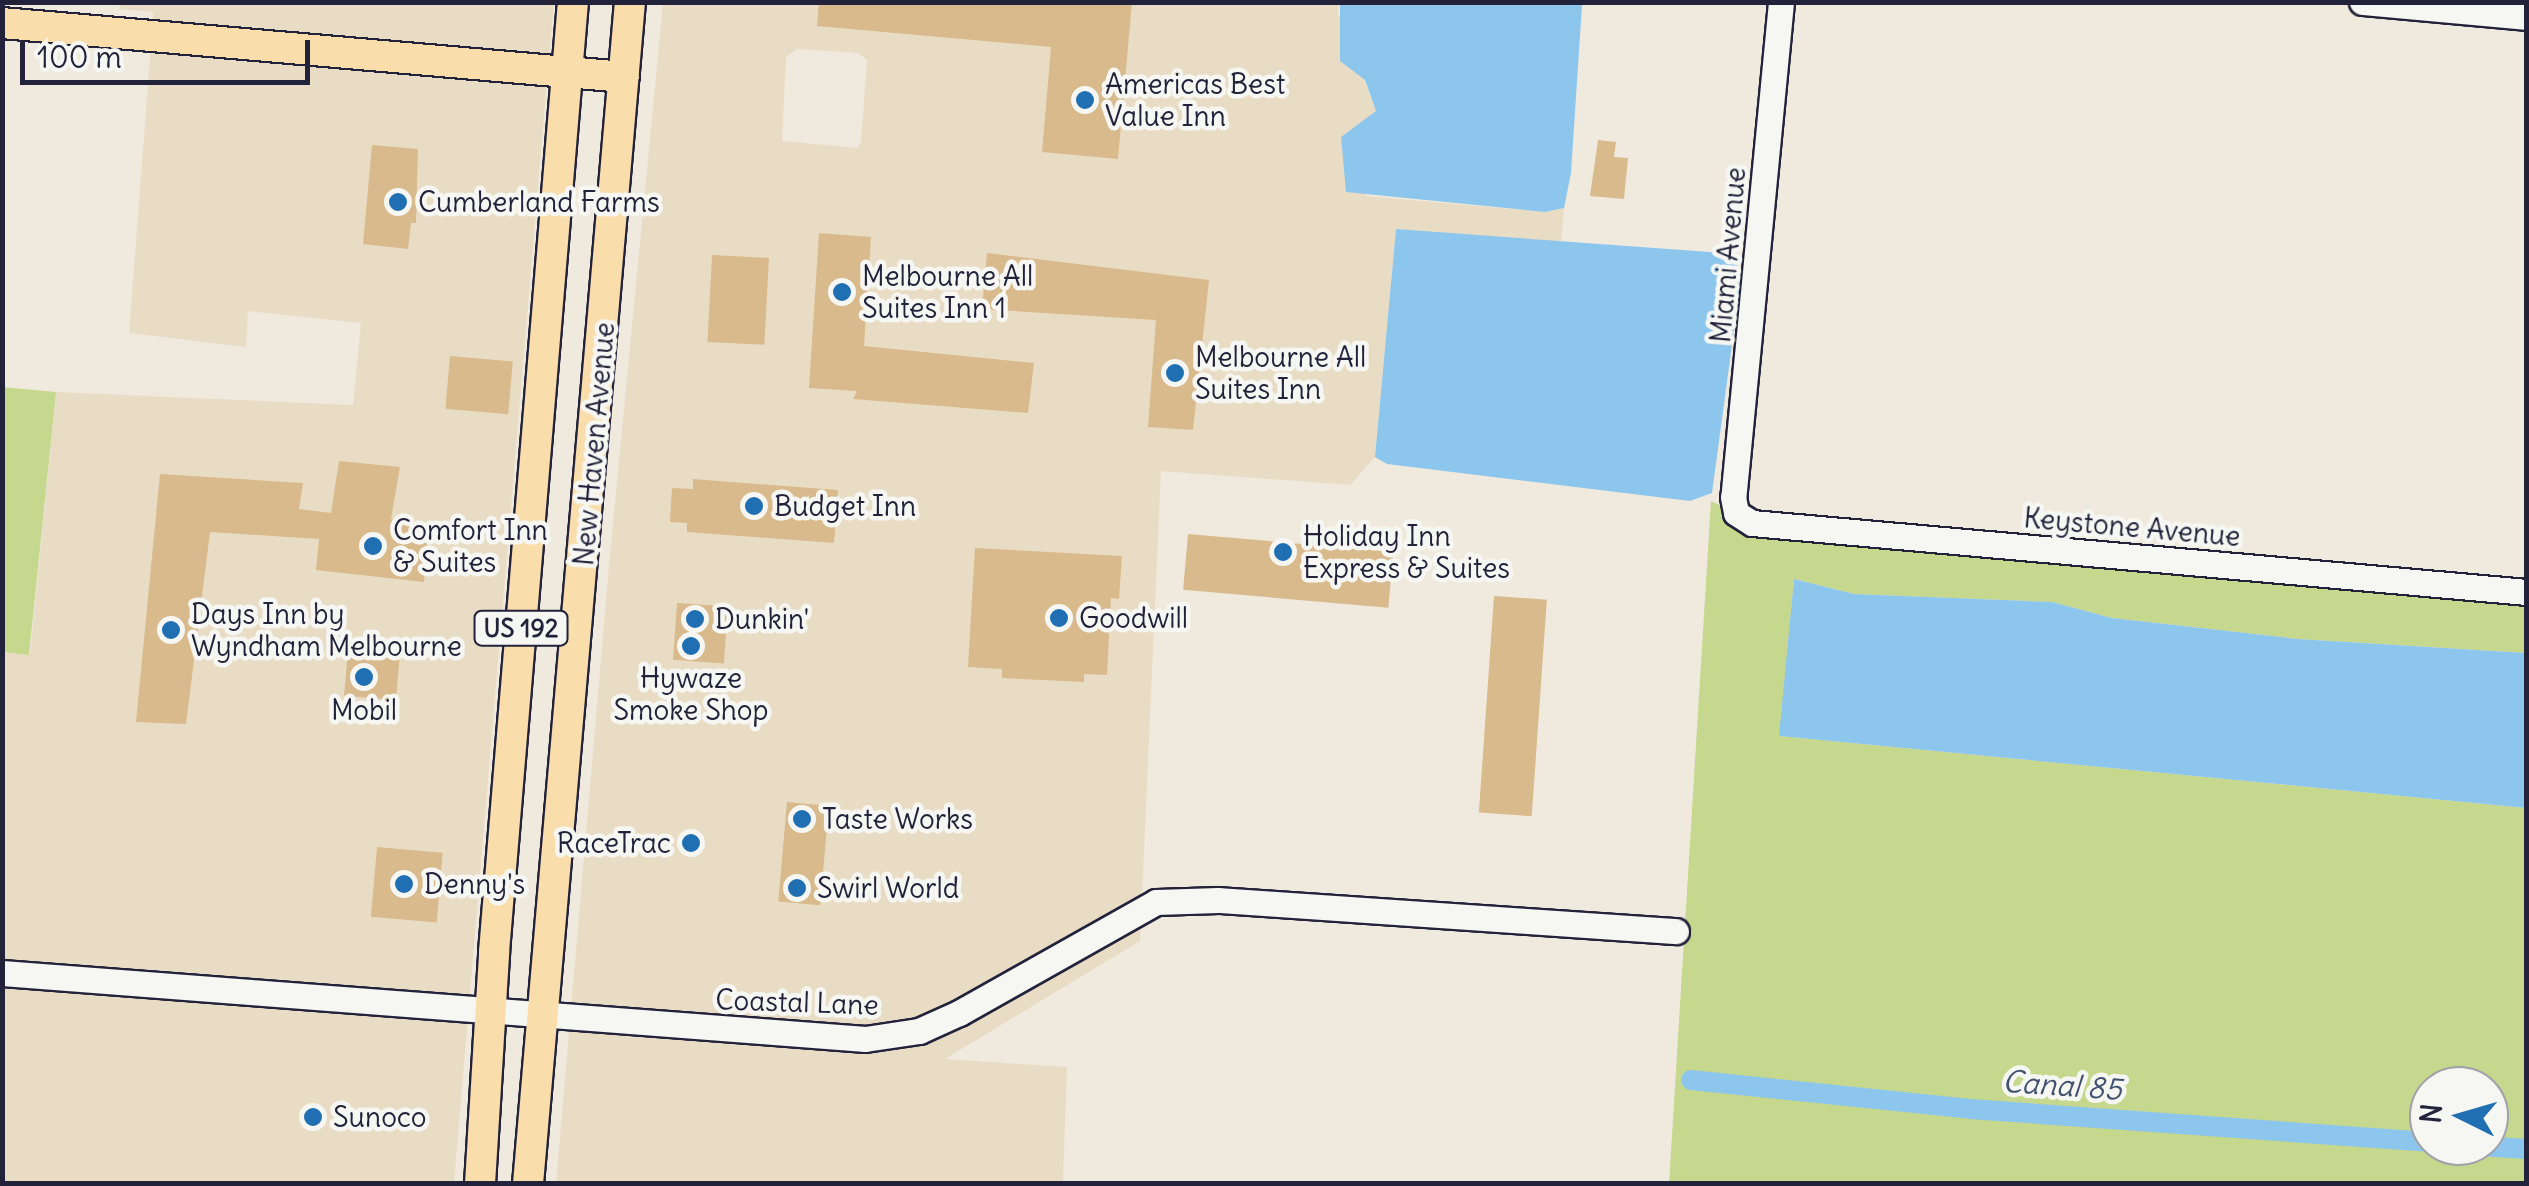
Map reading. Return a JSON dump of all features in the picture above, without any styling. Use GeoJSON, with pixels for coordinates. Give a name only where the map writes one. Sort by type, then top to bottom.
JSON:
{"type":"FeatureCollection","features":[{"type":"Feature","properties":{"kind":"main road","name":"New Haven Avenue"},"geometry":{"type":"LineString","coordinates":[[480,1184],[573,2]]}},
{"type":"Feature","properties":{"kind":"main road","name":"New Haven Avenue"},"geometry":{"type":"LineString","coordinates":[[528,1184],[630,2]]}},
{"type":"Feature","properties":{"kind":"main road"},"geometry":{"type":"LineString","coordinates":[[3,28],[624,77]]}},
{"type":"Feature","properties":{"kind":"street","name":"Miami Avenue"},"geometry":{"type":"LineString","coordinates":[[1736,513],[1734,497],[1780,2]]}},
{"type":"Feature","properties":{"kind":"street"},"geometry":{"type":"LineString","coordinates":[[2362,2],[2526,17]]}},
{"type":"Feature","properties":{"kind":"street","name":"Keystone Avenue"},"geometry":{"type":"LineString","coordinates":[[1736,513],[1752,523],[2526,592]]}},
{"type":"Feature","properties":{"kind":"street","name":"Coastal Lane"},"geometry":{"type":"LineString","coordinates":[[2,973],[544,1018],[866,1039],[918,1031],[959,1014],[1156,902],[1218,900],[1676,931]]}},
{"type":"Feature","properties":{"kind":"shaded area"},"geometry":{"type":"Polygon","coordinates":[[[120,2],[554,3],[549,60],[152,25],[153,12],[119,9],[120,2]]]}},
{"type":"Feature","properties":{"kind":"shaded area"},"geometry":{"type":"Polygon","coordinates":[[[663,3],[1340,3],[1337,11],[1376,111],[1341,138],[1366,196],[1545,212],[1564,208],[1561,243],[1396,229],[1375,457],[1350,485],[1161,471],[1140,941],[945,1059],[1067,1067],[1063,1183],[556,1184],[609,565],[663,3]],[[797,49],[786,57],[782,141],[857,148],[861,142],[867,60],[858,53],[797,49]]]}},
{"type":"Feature","properties":{"kind":"shaded area"},"geometry":{"type":"Polygon","coordinates":[[[151,45],[547,80],[454,1183],[3,1183],[2,652],[30,654],[56,392],[353,405],[361,323],[248,311],[246,347],[129,333],[151,45]]]}},
{"type":"Feature","properties":{"kind":"green space"},"geometry":{"type":"Polygon","coordinates":[[[2,387],[56,392],[29,655],[3,652],[2,387]]]}},
{"type":"Feature","properties":{"kind":"green space"},"geometry":{"type":"Polygon","coordinates":[[[1711,501],[1749,520],[2526,593],[2526,653],[2298,639],[2112,618],[2052,602],[1854,594],[1794,579],[1780,736],[2526,808],[2526,1183],[1669,1184],[1711,501]]]}},
{"type":"Feature","properties":{"kind":"water"},"geometry":{"type":"Polygon","coordinates":[[[1340,3],[1582,5],[1571,173],[1564,208],[1545,212],[1346,192],[1341,137],[1376,111],[1365,80],[1340,61],[1340,3]]]}},
{"type":"Feature","properties":{"kind":"water"},"geometry":{"type":"Polygon","coordinates":[[[1396,229],[1737,254],[1739,293],[1712,493],[1690,501],[1387,464],[1375,457],[1396,229]]]}},
{"type":"Feature","properties":{"kind":"water"},"geometry":{"type":"Polygon","coordinates":[[[1794,579],[1854,594],[2052,602],[2112,618],[2298,639],[2526,653],[2526,808],[1779,736],[1794,579]]]}},
{"type":"Feature","properties":{"kind":"building","name":"Americas Best Value Inn"},"geometry":{"type":"Polygon","coordinates":[[[819,2],[1132,2],[1118,159],[1042,152],[1051,47],[817,26],[819,2]]]}},
{"type":"Feature","properties":{"kind":"building"},"geometry":{"type":"Polygon","coordinates":[[[1598,140],[1616,142],[1614,157],[1628,158],[1624,199],[1590,196],[1598,140]]]}},
{"type":"Feature","properties":{"kind":"building"},"geometry":{"type":"Polygon","coordinates":[[[372,145],[418,149],[416,223],[411,223],[408,249],[363,244],[372,145]]]}},
{"type":"Feature","properties":{"kind":"building","name":"Melbourne All Suites Inn 1"},"geometry":{"type":"Polygon","coordinates":[[[819,233],[871,237],[864,346],[1034,363],[1028,413],[853,399],[857,391],[809,388],[819,233]]]}},
{"type":"Feature","properties":{"kind":"building","name":"Melbourne All Suites Inn"},"geometry":{"type":"Polygon","coordinates":[[[987,253],[1209,280],[1193,430],[1148,427],[1156,320],[982,309],[987,253]]]}},
{"type":"Feature","properties":{"kind":"building"},"geometry":{"type":"Polygon","coordinates":[[[712,255],[769,258],[764,345],[707,342],[712,255]]]}},
{"type":"Feature","properties":{"kind":"building"},"geometry":{"type":"Polygon","coordinates":[[[450,356],[513,361],[508,414],[445,409],[450,356]]]}},
{"type":"Feature","properties":{"kind":"building","name":"Days Inn by Wyndham Melbourne"},"geometry":{"type":"Polygon","coordinates":[[[339,461],[400,467],[391,519],[428,522],[424,582],[316,570],[319,539],[210,532],[186,724],[136,722],[160,474],[303,483],[299,509],[331,513],[339,461]]]}},
{"type":"Feature","properties":{"kind":"building","name":"Budget Inn"},"geometry":{"type":"Polygon","coordinates":[[[693,479],[838,490],[834,543],[687,532],[687,523],[670,522],[672,488],[693,489],[693,479]]]}},
{"type":"Feature","properties":{"kind":"building"},"geometry":{"type":"Polygon","coordinates":[[[1188,534],[1393,552],[1388,608],[1183,590],[1188,534]]]}},
{"type":"Feature","properties":{"kind":"building"},"geometry":{"type":"Polygon","coordinates":[[[975,548],[1122,556],[1119,599],[1111,598],[1107,675],[1084,674],[1084,682],[1002,678],[1002,669],[968,667],[975,548]]]}},
{"type":"Feature","properties":{"kind":"building"},"geometry":{"type":"Polygon","coordinates":[[[1494,596],[1547,600],[1532,816],[1479,812],[1494,596]]]}},
{"type":"Feature","properties":{"kind":"building"},"geometry":{"type":"Polygon","coordinates":[[[677,603],[728,607],[724,663],[673,660],[677,603]]]}},
{"type":"Feature","properties":{"kind":"building"},"geometry":{"type":"Polygon","coordinates":[[[348,651],[400,656],[396,700],[344,696],[348,651]]]}},
{"type":"Feature","properties":{"kind":"building"},"geometry":{"type":"Polygon","coordinates":[[[787,802],[829,806],[820,905],[778,902],[787,802]]]}},
{"type":"Feature","properties":{"kind":"building"},"geometry":{"type":"Polygon","coordinates":[[[377,847],[443,853],[437,922],[371,917],[377,847]]]}},
{"type":"Feature","properties":{"kind":"waterway","name":"Canal 85"},"geometry":{"type":"LineString","coordinates":[[1691,1080],[1970,1109],[2409,1141]]}},
{"type":"Feature","properties":{"kind":"waterway","name":"Canal 85"},"geometry":{"type":"LineString","coordinates":[[2509,1148],[2526,1149]]}},
{"type":"Feature","properties":{"kind":"place","name":"Americas Best Value Inn"},"geometry":{"type":"Point","coordinates":[1085,100]}},
{"type":"Feature","properties":{"kind":"place","name":"Cumberland Farms"},"geometry":{"type":"Point","coordinates":[398,202]}},
{"type":"Feature","properties":{"kind":"place","name":"Melbourne All Suites Inn 1"},"geometry":{"type":"Point","coordinates":[842,292]}},
{"type":"Feature","properties":{"kind":"place","name":"Melbourne All Suites Inn"},"geometry":{"type":"Point","coordinates":[1175,373]}},
{"type":"Feature","properties":{"kind":"place","name":"Budget Inn"},"geometry":{"type":"Point","coordinates":[754,506]}},
{"type":"Feature","properties":{"kind":"place","name":"Comfort Inn & Suites"},"geometry":{"type":"Point","coordinates":[373,546]}},
{"type":"Feature","properties":{"kind":"place","name":"Holiday Inn Express & Suites"},"geometry":{"type":"Point","coordinates":[1283,552]}},
{"type":"Feature","properties":{"kind":"place","name":"Goodwill"},"geometry":{"type":"Point","coordinates":[1059,618]}},
{"type":"Feature","properties":{"kind":"place","name":"Dunkin'"},"geometry":{"type":"Point","coordinates":[695,619]}},
{"type":"Feature","properties":{"kind":"place","name":"Days Inn by Wyndham Melbourne"},"geometry":{"type":"Point","coordinates":[171,630]}},
{"type":"Feature","properties":{"kind":"place","name":"Hywaze Smoke Shop"},"geometry":{"type":"Point","coordinates":[691,646]}},
{"type":"Feature","properties":{"kind":"place","name":"Mobil"},"geometry":{"type":"Point","coordinates":[364,677]}},
{"type":"Feature","properties":{"kind":"place","name":"Taste Works"},"geometry":{"type":"Point","coordinates":[802,819]}},
{"type":"Feature","properties":{"kind":"place","name":"RaceTrac"},"geometry":{"type":"Point","coordinates":[691,843]}},
{"type":"Feature","properties":{"kind":"place","name":"Denny's"},"geometry":{"type":"Point","coordinates":[404,884]}},
{"type":"Feature","properties":{"kind":"place","name":"Swirl World"},"geometry":{"type":"Point","coordinates":[797,888]}},
{"type":"Feature","properties":{"kind":"place","name":"Sunoco"},"geometry":{"type":"Point","coordinates":[313,1117]}}]}
